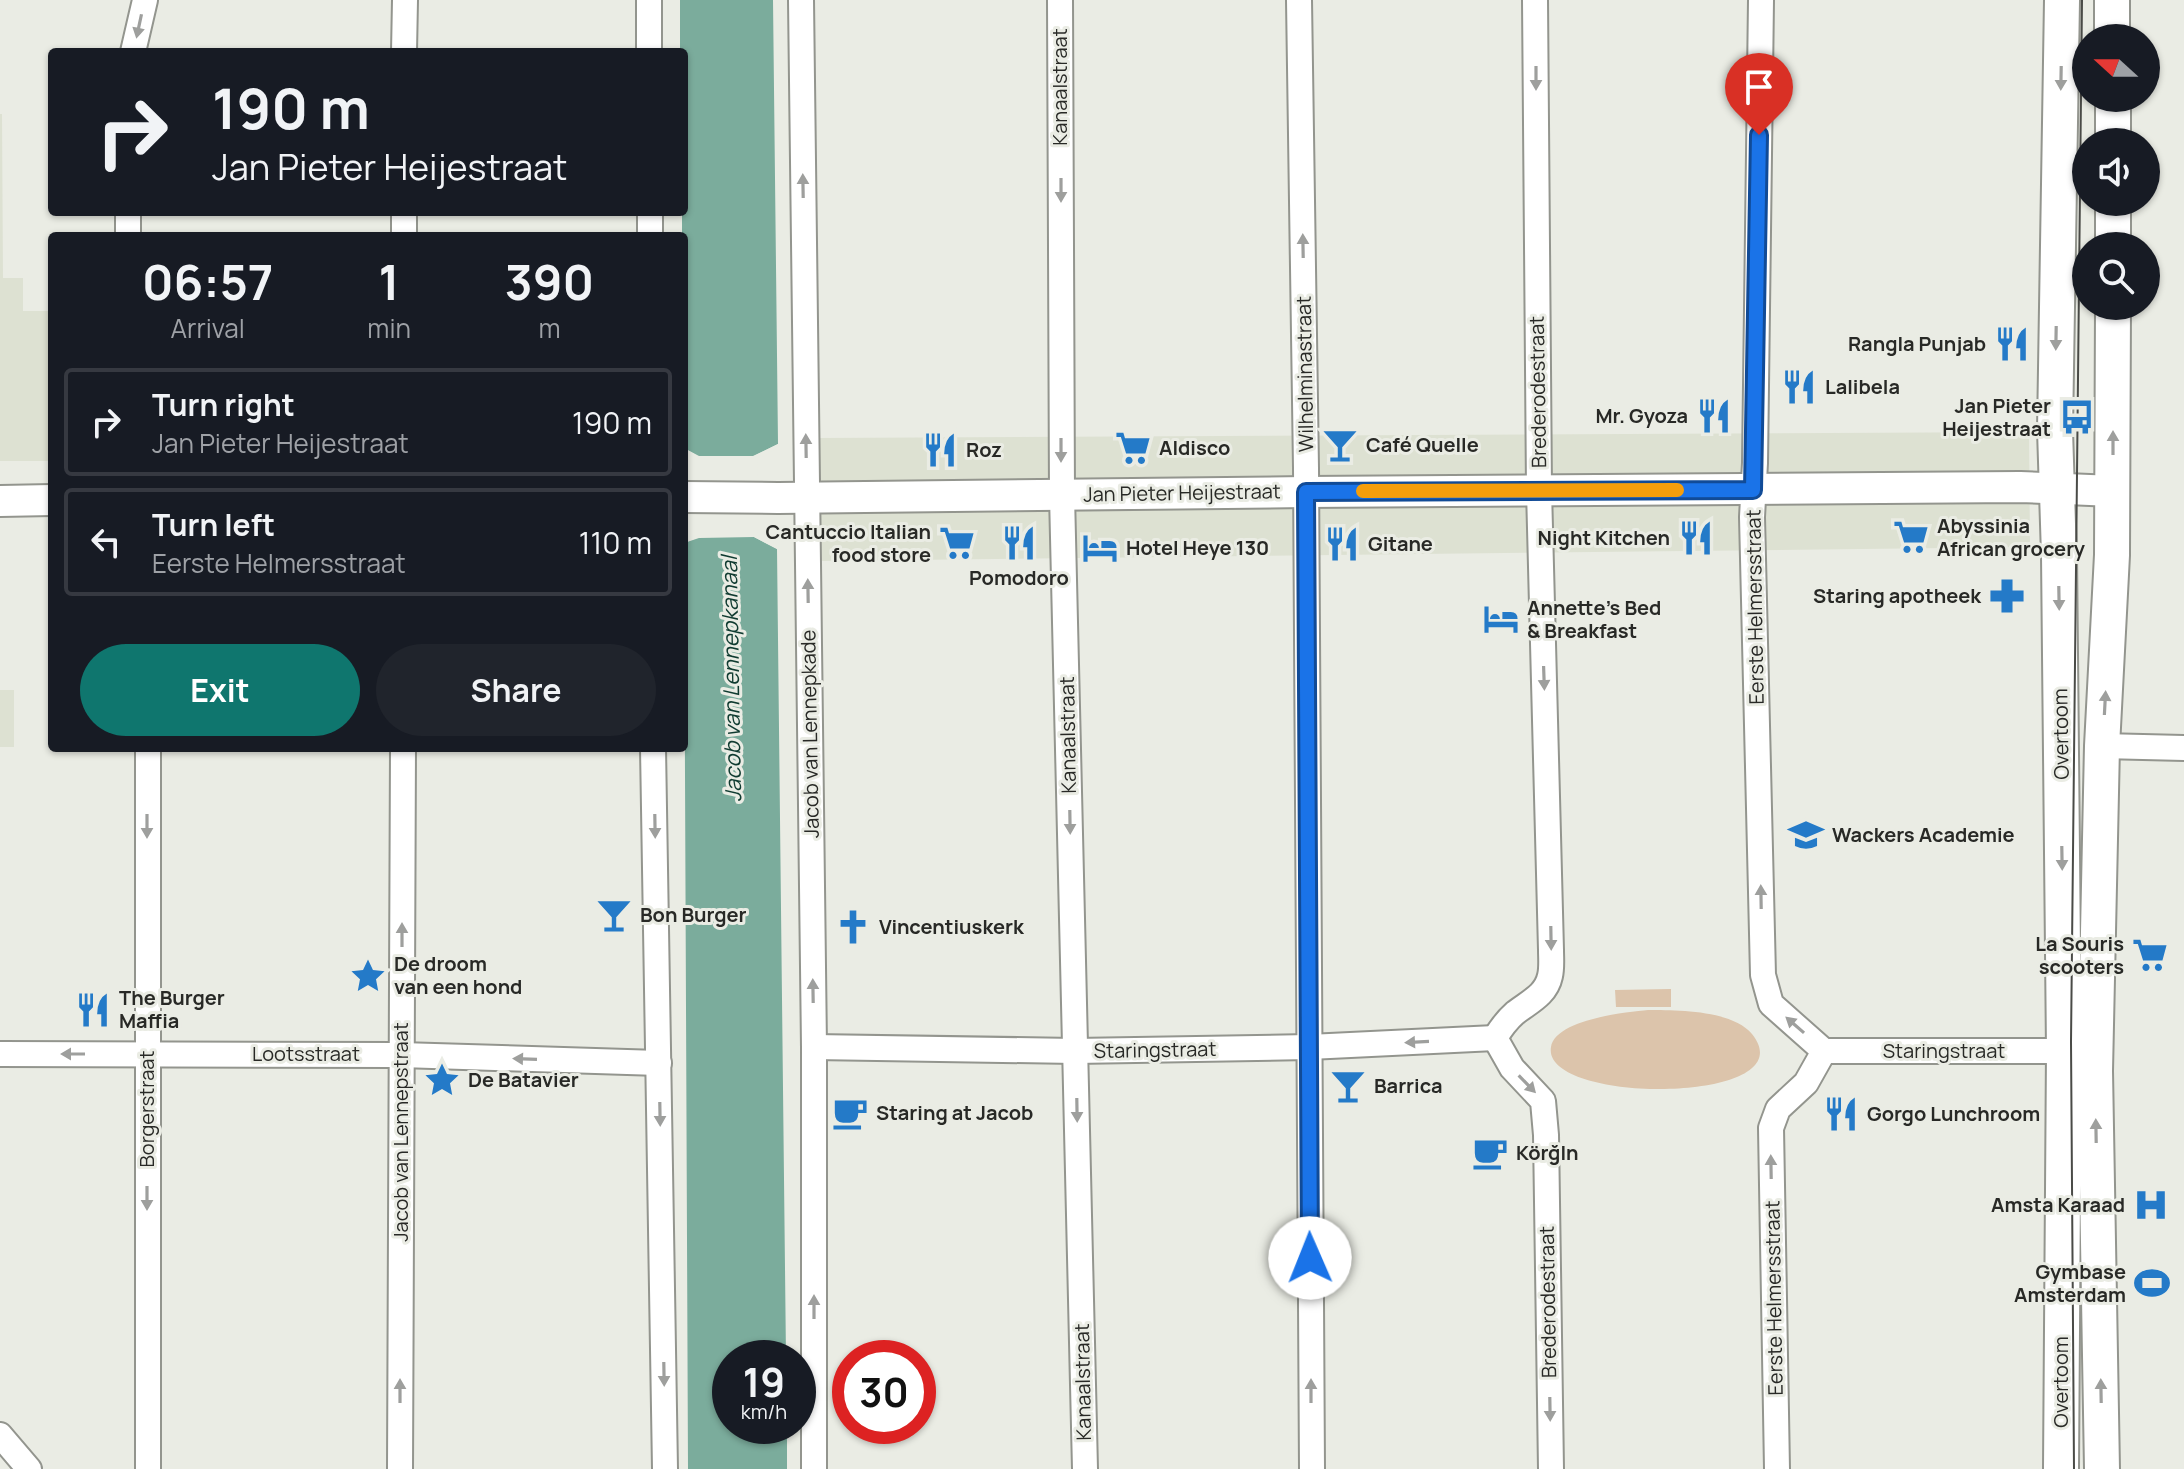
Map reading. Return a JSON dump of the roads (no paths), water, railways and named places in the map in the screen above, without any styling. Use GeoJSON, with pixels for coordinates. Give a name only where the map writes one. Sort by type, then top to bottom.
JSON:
{"type":"FeatureCollection","features":[{"type":"Feature","properties":{"kind":"main road","name":"Overtoom"},"geometry":{"type":"LineString","coordinates":[[2061,1469],[2064,1051],[2055,430],[2062,0]]}},
{"type":"Feature","properties":{"kind":"main road"},"geometry":{"type":"LineString","coordinates":[[2112,0],[2112,24]]}},
{"type":"Feature","properties":{"kind":"main road","name":"Overtoom"},"geometry":{"type":"LineString","coordinates":[[2102,1469],[2095,1071],[2102,746],[2112,564],[2113,320]]}},
{"type":"Feature","properties":{"kind":"street"},"geometry":{"type":"LineString","coordinates":[[134,48],[145,0]]}},
{"type":"Feature","properties":{"kind":"street"},"geometry":{"type":"LineString","coordinates":[[404,48],[405,0]]}},
{"type":"Feature","properties":{"kind":"street"},"geometry":{"type":"LineString","coordinates":[[649,0],[649,48]]}},
{"type":"Feature","properties":{"kind":"street","name":"Jacob van Lennepkade"},"geometry":{"type":"LineString","coordinates":[[801,0],[792,498],[814,1047],[814,1469]]}},
{"type":"Feature","properties":{"kind":"street","name":"Kanaalstraat"},"geometry":{"type":"LineString","coordinates":[[1060,0],[1062,495],[1085,1469]]}},
{"type":"Feature","properties":{"kind":"street","name":"Wilhelminastraat"},"geometry":{"type":"LineString","coordinates":[[1299,0],[1306,492],[1312,1469]]}},
{"type":"Feature","properties":{"kind":"street","name":"Brederodestraat"},"geometry":{"type":"LineString","coordinates":[[1535,0],[1539,490],[1550,976],[1537,999],[1513,1015],[1495,1038],[1512,1068],[1543,1101],[1551,1469]]}},
{"type":"Feature","properties":{"kind":"street","name":"Eerste Helmersstraat"},"geometry":{"type":"LineString","coordinates":[[1761,0],[1752,517],[1763,975],[1771,1004],[1824,1051],[1806,1083],[1778,1109],[1771,1128],[1777,1469]]}},
{"type":"Feature","properties":{"kind":"street","name":"Jan Pieter Heijestraat"},"geometry":{"type":"LineString","coordinates":[[688,497],[2020,487],[2113,491]]}},
{"type":"Feature","properties":{"kind":"street"},"geometry":{"type":"LineString","coordinates":[[0,501],[48,500]]}},
{"type":"Feature","properties":{"kind":"street"},"geometry":{"type":"LineString","coordinates":[[2102,746],[2184,748]]}},
{"type":"Feature","properties":{"kind":"street","name":"Borgerstraat"},"geometry":{"type":"LineString","coordinates":[[148,752],[148,1469]]}},
{"type":"Feature","properties":{"kind":"street","name":"Jacob van Lennepstraat"},"geometry":{"type":"LineString","coordinates":[[400,1469],[403,752]]}},
{"type":"Feature","properties":{"kind":"street"},"geometry":{"type":"LineString","coordinates":[[653,752],[665,1469]]}},
{"type":"Feature","properties":{"kind":"street","name":"Staringstraat"},"geometry":{"type":"LineString","coordinates":[[814,1047],[1075,1051],[1309,1047],[1495,1038]]}},
{"type":"Feature","properties":{"kind":"street","name":"Staringstraat"},"geometry":{"type":"LineString","coordinates":[[1824,1051],[2064,1051]]}},
{"type":"Feature","properties":{"kind":"street","name":"Lootsstraat"},"geometry":{"type":"LineString","coordinates":[[0,1054],[401,1055],[659,1063]]}},
{"type":"Feature","properties":{"kind":"street"},"geometry":{"type":"LineString","coordinates":[[0,1435],[29,1469]]}},
{"type":"Feature","properties":{"kind":"water","name":"Jacob van Lennepkanaal"},"geometry":{"type":"Polygon","coordinates":[[[680,0],[773,0],[778,444],[754,456],[754,537],[777,549],[786,1340],[712,1340],[712,1444],[787,1444],[787,1469],[688,1469],[685,752],[688,752],[688,541],[699,537],[699,457],[688,450],[688,232],[682,232],[682,216],[688,216],[688,48],[680,48],[680,0]]]}},
{"type":"Feature","properties":{"kind":"tram line"},"geometry":{"type":"LineString","coordinates":[[2074,1469],[2071,1042],[2082,0]]}},
{"type":"Feature","properties":{"kind":"place","name":"Rangla Punjab"},"geometry":{"type":"Point","coordinates":[2012,344]}},
{"type":"Feature","properties":{"kind":"place","name":"Lalibela"},"geometry":{"type":"Point","coordinates":[1799,387]}},
{"type":"Feature","properties":{"kind":"place","name":"Mr. Gyoza"},"geometry":{"type":"Point","coordinates":[1714,416]}},
{"type":"Feature","properties":{"kind":"place","name":"Jan Pieter Heijestraat"},"geometry":{"type":"Point","coordinates":[2077,417]}},
{"type":"Feature","properties":{"kind":"place","name":"Café Quelle"},"geometry":{"type":"Point","coordinates":[1340,445]}},
{"type":"Feature","properties":{"kind":"place","name":"Aldisco"},"geometry":{"type":"Point","coordinates":[1133,448]}},
{"type":"Feature","properties":{"kind":"place","name":"Roz"},"geometry":{"type":"Point","coordinates":[940,450]}},
{"type":"Feature","properties":{"kind":"place","name":"Abyssinia African grocery"},"geometry":{"type":"Point","coordinates":[1911,537]}},
{"type":"Feature","properties":{"kind":"place","name":"Night Kitchen"},"geometry":{"type":"Point","coordinates":[1696,538]}},
{"type":"Feature","properties":{"kind":"place","name":"Cantuccio Italian food store"},"geometry":{"type":"Point","coordinates":[957,543]}},
{"type":"Feature","properties":{"kind":"place","name":"Pomodoro"},"geometry":{"type":"Point","coordinates":[1019,543]}},
{"type":"Feature","properties":{"kind":"place","name":"Gitane"},"geometry":{"type":"Point","coordinates":[1342,544]}},
{"type":"Feature","properties":{"kind":"place","name":"Hotel Heye 130"},"geometry":{"type":"Point","coordinates":[1100,548]}},
{"type":"Feature","properties":{"kind":"place","name":"Staring apotheek"},"geometry":{"type":"Point","coordinates":[2007,596]}},
{"type":"Feature","properties":{"kind":"place","name":"Annette's Bed & Breakfast"},"geometry":{"type":"Point","coordinates":[1501,619]}},
{"type":"Feature","properties":{"kind":"place","name":"Wackers Academie"},"geometry":{"type":"Point","coordinates":[1806,835]}},
{"type":"Feature","properties":{"kind":"place","name":"Bon Burger"},"geometry":{"type":"Point","coordinates":[614,915]}},
{"type":"Feature","properties":{"kind":"place","name":"Vincentiuskerk"},"geometry":{"type":"Point","coordinates":[853,927]}},
{"type":"Feature","properties":{"kind":"place","name":"La Souris scooters"},"geometry":{"type":"Point","coordinates":[2150,955]}},
{"type":"Feature","properties":{"kind":"place","name":"De droom van een hond"},"geometry":{"type":"Point","coordinates":[368,976]}},
{"type":"Feature","properties":{"kind":"place","name":"The Burger Maffia"},"geometry":{"type":"Point","coordinates":[93,1010]}},
{"type":"Feature","properties":{"kind":"place","name":"De Batavier"},"geometry":{"type":"Point","coordinates":[442,1080]}},
{"type":"Feature","properties":{"kind":"place","name":"Barrica"},"geometry":{"type":"Point","coordinates":[1348,1086]}},
{"type":"Feature","properties":{"kind":"place","name":"Staring at Jacob"},"geometry":{"type":"Point","coordinates":[850,1113]}},
{"type":"Feature","properties":{"kind":"place","name":"Gorgo Lunchroom"},"geometry":{"type":"Point","coordinates":[1841,1114]}},
{"type":"Feature","properties":{"kind":"place","name":"Körğln"},"geometry":{"type":"Point","coordinates":[1490,1153]}},
{"type":"Feature","properties":{"kind":"place","name":"Amsta Karaad"},"geometry":{"type":"Point","coordinates":[2151,1205]}},
{"type":"Feature","properties":{"kind":"place","name":"Gymbase Amsterdam"},"geometry":{"type":"Point","coordinates":[2152,1283]}}]}
